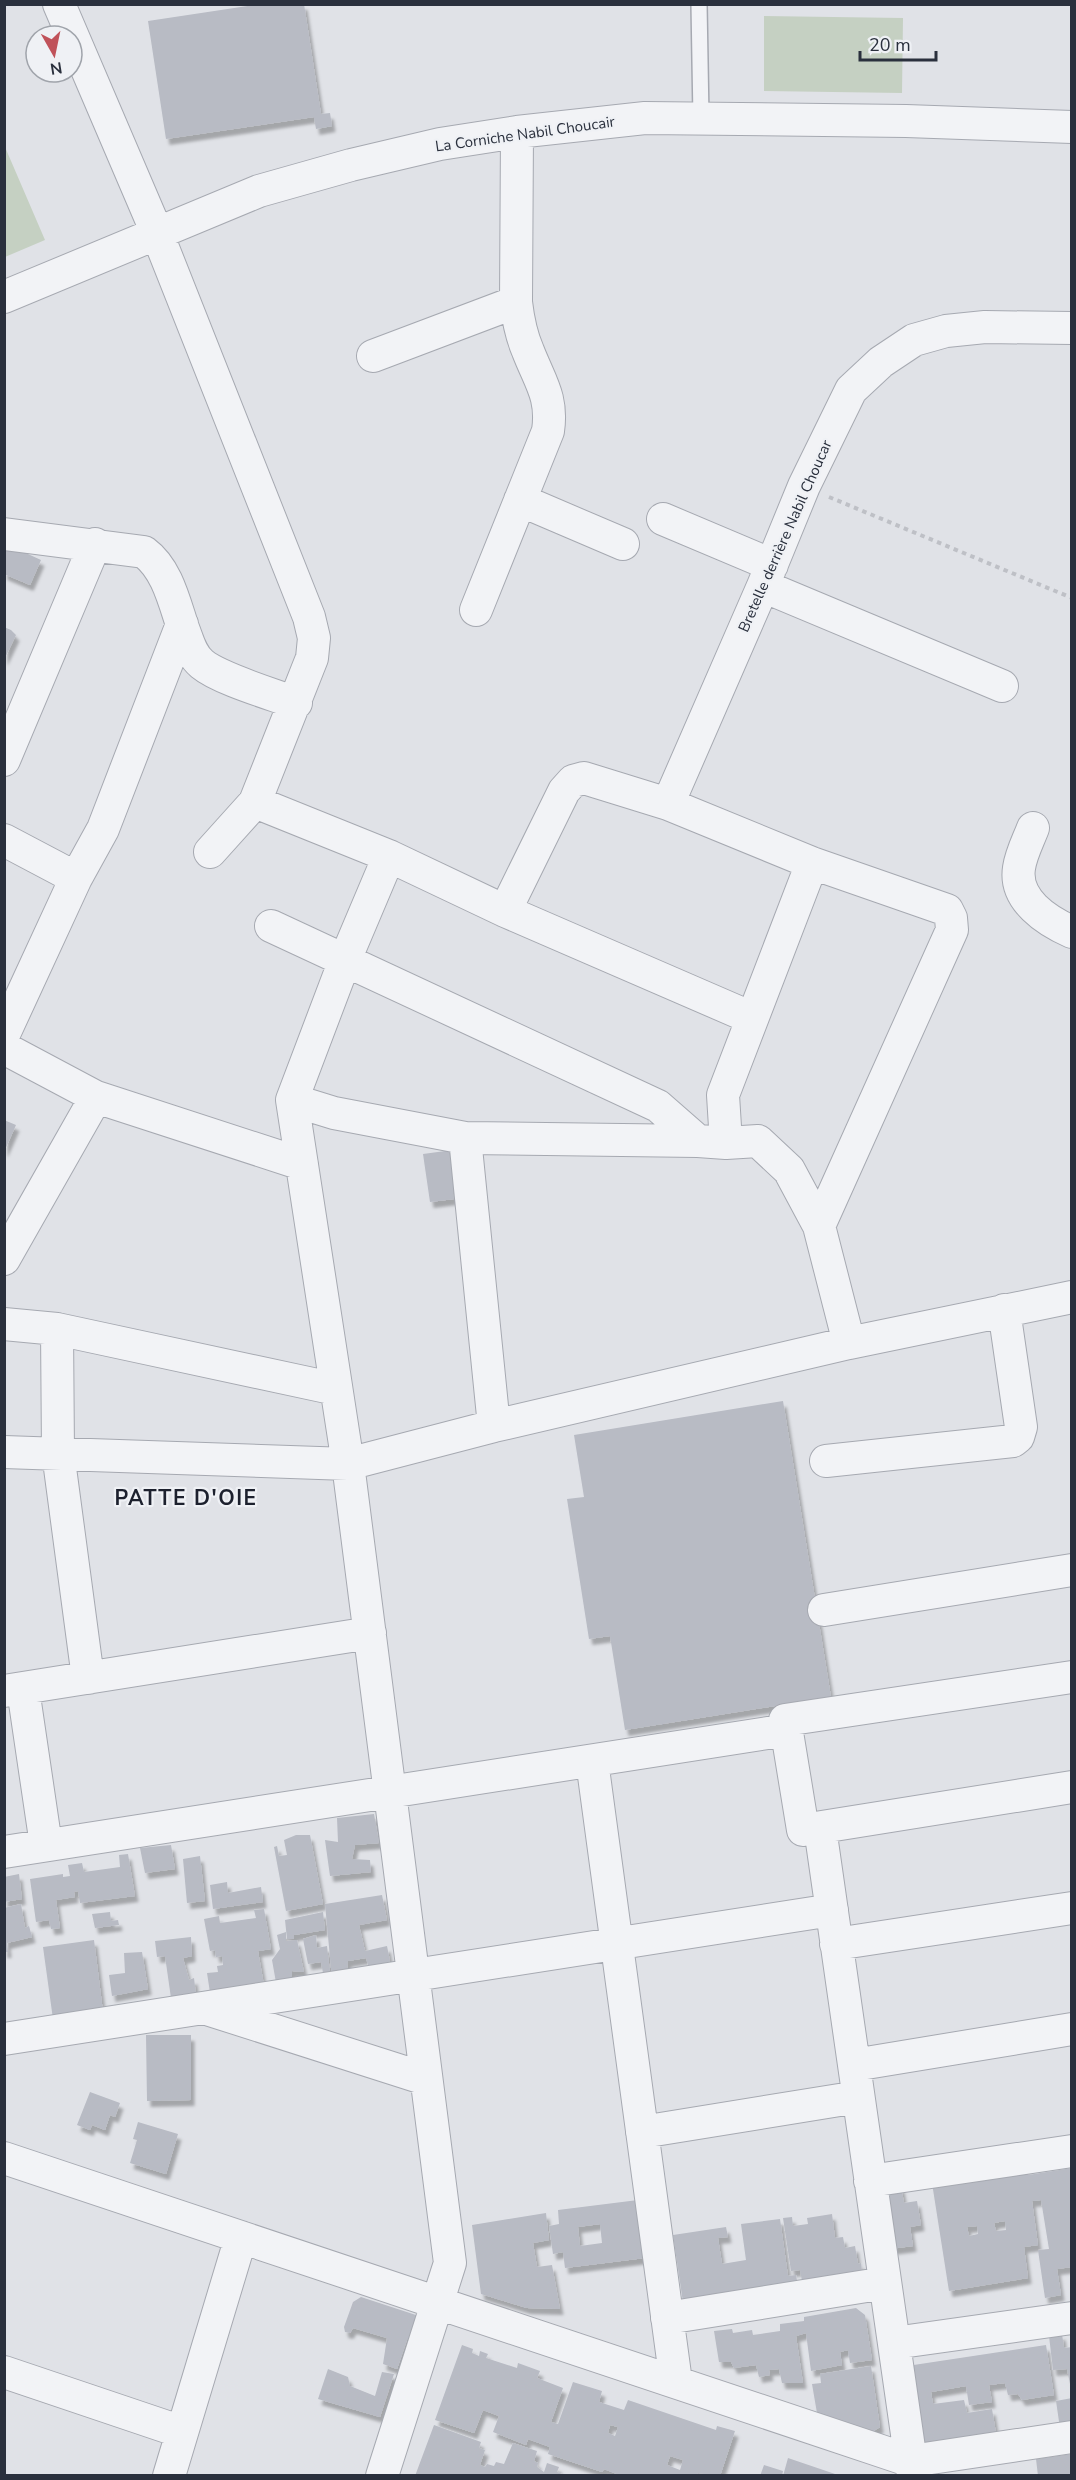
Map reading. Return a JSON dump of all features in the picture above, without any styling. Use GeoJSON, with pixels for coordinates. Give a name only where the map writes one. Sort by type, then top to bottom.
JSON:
{"type":"FeatureCollection","features":[{"type":"Feature","properties":{"kind":"street"},"geometry":{"type":"LineString","coordinates":[[59,4],[157,232],[309,617],[315,638],[312,658],[296,703],[255,802],[210,852]]}},
{"type":"Feature","properties":{"kind":"street","name":"La Corniche Nabil Choucair"},"geometry":{"type":"LineString","coordinates":[[4,297],[259,191],[351,165],[440,144],[517,132],[645,118],[906,121],[1071,127]]}},
{"type":"Feature","properties":{"kind":"street"},"geometry":{"type":"LineString","coordinates":[[476,610],[548,431],[551,412],[519,326],[516,302],[517,132]]}},
{"type":"Feature","properties":{"kind":"street"},"geometry":{"type":"LineString","coordinates":[[373,356],[516,302]]}},
{"type":"Feature","properties":{"kind":"street","name":"Bretelle derrière Nabil Choucar"},"geometry":{"type":"LineString","coordinates":[[668,804],[804,486],[851,390],[880,362],[914,340],[946,331],[985,327],[1071,328]]}},
{"type":"Feature","properties":{"kind":"street"},"geometry":{"type":"LineString","coordinates":[[520,500],[623,544]]}},
{"type":"Feature","properties":{"kind":"street"},"geometry":{"type":"LineString","coordinates":[[663,519],[767,575],[1002,686]]}},
{"type":"Feature","properties":{"kind":"street"},"geometry":{"type":"LineString","coordinates":[[4,534],[144,552],[157,562],[191,650],[201,663],[215,672],[296,703]]}},
{"type":"Feature","properties":{"kind":"street"},"geometry":{"type":"LineString","coordinates":[[4,760],[95,544]]}},
{"type":"Feature","properties":{"kind":"street"},"geometry":{"type":"LineString","coordinates":[[4,1034],[76,878],[103,829],[182,624]]}},
{"type":"Feature","properties":{"kind":"street"},"geometry":{"type":"LineString","coordinates":[[505,911],[564,791],[573,780],[584,778],[668,804],[812,863],[947,910],[951,918],[952,930],[819,1226]]}},
{"type":"Feature","properties":{"kind":"street"},"geometry":{"type":"LineString","coordinates":[[255,802],[389,856],[505,911],[752,1018]]}},
{"type":"Feature","properties":{"kind":"street"},"geometry":{"type":"LineString","coordinates":[[1033,828],[1018,870],[1022,889],[1033,907],[1050,922],[1071,932]]}},
{"type":"Feature","properties":{"kind":"street"},"geometry":{"type":"LineString","coordinates":[[4,840],[76,878]]}},
{"type":"Feature","properties":{"kind":"street"},"geometry":{"type":"LineString","coordinates":[[382,2475],[450,2263],[348,1464],[292,1100],[345,960],[389,856]]}},
{"type":"Feature","properties":{"kind":"street"},"geometry":{"type":"LineString","coordinates":[[712,1142],[723,1095],[812,863]]}},
{"type":"Feature","properties":{"kind":"street"},"geometry":{"type":"LineString","coordinates":[[271,926],[658,1106],[712,1142]]}},
{"type":"Feature","properties":{"kind":"street"},"geometry":{"type":"LineString","coordinates":[[4,1048],[96,1097],[302,1164]]}},
{"type":"Feature","properties":{"kind":"street"},"geometry":{"type":"LineString","coordinates":[[5,1256],[96,1097]]}},
{"type":"Feature","properties":{"kind":"street"},"geometry":{"type":"LineString","coordinates":[[292,1100],[334,1113],[465,1138],[758,1141],[789,1170],[819,1226],[849,1343]]}},
{"type":"Feature","properties":{"kind":"street"},"geometry":{"type":"LineString","coordinates":[[465,1138],[494,1426]]}},
{"type":"Feature","properties":{"kind":"street"},"geometry":{"type":"LineString","coordinates":[[4,1452],[348,1464],[494,1426],[849,1343],[1071,1297]]}},
{"type":"Feature","properties":{"kind":"street"},"geometry":{"type":"LineString","coordinates":[[825,1461],[1013,1441],[1018,1437],[1021,1427],[1005,1310]]}},
{"type":"Feature","properties":{"kind":"street"},"geometry":{"type":"LineString","coordinates":[[4,1324],[57,1329],[336,1389]]}},
{"type":"Feature","properties":{"kind":"street"},"geometry":{"type":"LineString","coordinates":[[57,1329],[58,1454],[88,1678]]}},
{"type":"Feature","properties":{"kind":"street"},"geometry":{"type":"LineString","coordinates":[[824,1610],[1071,1570]]}},
{"type":"Feature","properties":{"kind":"street"},"geometry":{"type":"LineString","coordinates":[[46,1845],[14,1690],[370,1633]]}},
{"type":"Feature","properties":{"kind":"street"},"geometry":{"type":"LineString","coordinates":[[1071,1677],[785,1720],[803,1830],[1071,1787]]}},
{"type":"Feature","properties":{"kind":"street"},"geometry":{"type":"LineString","coordinates":[[4,1852],[787,1730]]}},
{"type":"Feature","properties":{"kind":"street"},"geometry":{"type":"LineString","coordinates":[[592,1761],[676,2382]]}},
{"type":"Feature","properties":{"kind":"street"},"geometry":{"type":"LineString","coordinates":[[820,1828],[912,2468]]}},
{"type":"Feature","properties":{"kind":"street"},"geometry":{"type":"LineString","coordinates":[[836,1944],[1071,1908]]}},
{"type":"Feature","properties":{"kind":"street"},"geometry":{"type":"LineString","coordinates":[[4,2039],[832,1910]]}},
{"type":"Feature","properties":{"kind":"street"},"geometry":{"type":"LineString","coordinates":[[203,2008],[426,2079]]}},
{"type":"Feature","properties":{"kind":"street"},"geometry":{"type":"LineString","coordinates":[[854,2065],[1071,2030]]}},
{"type":"Feature","properties":{"kind":"street"},"geometry":{"type":"LineString","coordinates":[[642,2132],[858,2097]]}},
{"type":"Feature","properties":{"kind":"street"},"geometry":{"type":"LineString","coordinates":[[870,2181],[1071,2151]]}},
{"type":"Feature","properties":{"kind":"street"},"geometry":{"type":"LineString","coordinates":[[4,2158],[676,2382],[912,2468],[1071,2437]]}},
{"type":"Feature","properties":{"kind":"street"},"geometry":{"type":"LineString","coordinates":[[169,2475],[242,2237]]}},
{"type":"Feature","properties":{"kind":"street"},"geometry":{"type":"LineString","coordinates":[[667,2318],[885,2283]]}},
{"type":"Feature","properties":{"kind":"street"},"geometry":{"type":"LineString","coordinates":[[894,2343],[1071,2318]]}},
{"type":"Feature","properties":{"kind":"street"},"geometry":{"type":"LineString","coordinates":[[4,2372],[182,2432]]}},
{"type":"Feature","properties":{"kind":"lane"},"geometry":{"type":"LineString","coordinates":[[699,4],[701,118]]}},
{"type":"Feature","properties":{"kind":"path"},"geometry":{"type":"LineString","coordinates":[[804,486],[1071,598]]}},
{"type":"Feature","properties":{"kind":"green space"},"geometry":{"type":"Polygon","coordinates":[[[764,16],[903,18],[902,93],[764,91],[764,16]]]}},
{"type":"Feature","properties":{"kind":"green space"},"geometry":{"type":"Polygon","coordinates":[[[5,147],[45,240],[4,257],[5,147]]]}},
{"type":"Feature","properties":{"kind":"building"},"geometry":{"type":"Polygon","coordinates":[[[261,4],[304,4],[321,114],[330,113],[332,126],[316,129],[314,117],[166,139],[148,21],[261,4]]]}},
{"type":"Feature","properties":{"kind":"building"},"geometry":{"type":"Polygon","coordinates":[[[4,543],[41,560],[30,585],[4,574],[4,543]]]}},
{"type":"Feature","properties":{"kind":"building"},"geometry":{"type":"Polygon","coordinates":[[[4,627],[16,635],[4,660],[4,627]]]}},
{"type":"Feature","properties":{"kind":"building"},"geometry":{"type":"Polygon","coordinates":[[[4,1120],[16,1125],[4,1152],[4,1120]]]}},
{"type":"Feature","properties":{"kind":"building"},"geometry":{"type":"Polygon","coordinates":[[[460,1149],[466,1191],[453,1193],[454,1199],[430,1202],[423,1154],[460,1149]]]}},
{"type":"Feature","properties":{"kind":"building"},"geometry":{"type":"Polygon","coordinates":[[[783,1401],[831,1697],[625,1730],[610,1636],[589,1639],[567,1499],[584,1497],[574,1435],[783,1401]]]}},
{"type":"Feature","properties":{"kind":"building"},"geometry":{"type":"Polygon","coordinates":[[[374,1814],[379,1843],[355,1845],[352,1859],[370,1860],[371,1872],[330,1876],[325,1840],[338,1842],[337,1818],[374,1814]]]}},
{"type":"Feature","properties":{"kind":"building"},"geometry":{"type":"Polygon","coordinates":[[[296,1835],[310,1835],[323,1904],[286,1911],[274,1847],[277,1846],[279,1856],[287,1855],[284,1840],[296,1835]]]}},
{"type":"Feature","properties":{"kind":"building"},"geometry":{"type":"Polygon","coordinates":[[[171,1845],[175,1869],[145,1873],[140,1848],[171,1845]]]}},
{"type":"Feature","properties":{"kind":"building"},"geometry":{"type":"Polygon","coordinates":[[[128,1854],[135,1896],[80,1903],[78,1891],[74,1892],[75,1897],[56,1900],[60,1928],[51,1929],[49,1920],[36,1922],[30,1879],[63,1874],[63,1877],[70,1876],[68,1865],[82,1863],[84,1872],[120,1867],[119,1855],[128,1854]]]}},
{"type":"Feature","properties":{"kind":"building"},"geometry":{"type":"Polygon","coordinates":[[[200,1856],[205,1901],[187,1903],[183,1859],[200,1856]]]}},
{"type":"Feature","properties":{"kind":"building"},"geometry":{"type":"Polygon","coordinates":[[[19,1874],[22,1899],[4,1902],[4,1877],[19,1874]]]}},
{"type":"Feature","properties":{"kind":"building"},"geometry":{"type":"Polygon","coordinates":[[[227,1882],[228,1893],[261,1887],[263,1902],[213,1909],[210,1885],[227,1882]]]}},
{"type":"Feature","properties":{"kind":"building"},"geometry":{"type":"Polygon","coordinates":[[[382,1895],[387,1920],[359,1925],[365,1951],[387,1946],[390,1961],[379,1972],[370,1972],[366,1958],[348,1961],[347,1976],[332,1979],[325,1904],[382,1895]]]}},
{"type":"Feature","properties":{"kind":"building"},"geometry":{"type":"Polygon","coordinates":[[[21,1904],[25,1928],[29,1926],[32,1937],[7,1943],[8,1952],[4,1952],[4,1908],[21,1904]]]}},
{"type":"Feature","properties":{"kind":"building"},"geometry":{"type":"Polygon","coordinates":[[[264,1909],[271,1949],[258,1951],[265,1991],[211,1999],[207,1973],[218,1972],[217,1966],[223,1965],[222,1956],[216,1957],[215,1950],[210,1951],[204,1919],[219,1916],[220,1923],[256,1918],[254,1910],[264,1909]]]}},
{"type":"Feature","properties":{"kind":"building"},"geometry":{"type":"Polygon","coordinates":[[[110,1912],[111,1921],[118,1920],[119,1925],[95,1928],[92,1914],[110,1912]]]}},
{"type":"Feature","properties":{"kind":"building"},"geometry":{"type":"Polygon","coordinates":[[[323,1912],[325,1930],[294,1935],[294,1939],[287,1939],[285,1920],[323,1912]]]}},
{"type":"Feature","properties":{"kind":"building"},"geometry":{"type":"Polygon","coordinates":[[[286,1932],[286,1941],[297,1940],[304,1972],[292,1971],[292,1981],[277,1988],[272,1960],[280,1949],[277,1935],[286,1932]]]}},
{"type":"Feature","properties":{"kind":"building"},"geometry":{"type":"Polygon","coordinates":[[[316,1935],[317,1948],[327,1946],[330,1972],[323,1973],[321,1962],[308,1964],[303,1939],[316,1935]]]}},
{"type":"Feature","properties":{"kind":"building"},"geometry":{"type":"Polygon","coordinates":[[[191,1937],[192,1956],[183,1958],[189,1980],[194,1978],[196,1995],[171,1998],[165,1956],[157,1957],[155,1941],[191,1937]]]}},
{"type":"Feature","properties":{"kind":"building"},"geometry":{"type":"Polygon","coordinates":[[[94,1940],[103,2012],[53,2019],[43,1947],[94,1940]]]}},
{"type":"Feature","properties":{"kind":"building"},"geometry":{"type":"Polygon","coordinates":[[[142,1952],[148,1989],[112,1996],[109,1975],[125,1973],[124,1953],[142,1952]]]}},
{"type":"Feature","properties":{"kind":"building"},"geometry":{"type":"Polygon","coordinates":[[[146,2035],[191,2035],[191,2100],[147,2101],[146,2035]]]}},
{"type":"Feature","properties":{"kind":"building"},"geometry":{"type":"Polygon","coordinates":[[[90,2092],[120,2103],[115,2117],[110,2115],[105,2130],[92,2125],[90,2130],[77,2125],[90,2092]]]}},
{"type":"Feature","properties":{"kind":"building"},"geometry":{"type":"Polygon","coordinates":[[[138,2122],[178,2134],[166,2174],[130,2163],[137,2140],[133,2139],[138,2122]]]}},
{"type":"Feature","properties":{"kind":"building"},"geometry":{"type":"Polygon","coordinates":[[[1027,2168],[1028,2175],[1072,2168],[1072,2267],[1057,2269],[1061,2295],[1045,2298],[1038,2250],[1049,2249],[1041,2200],[1032,2201],[1038,2245],[1024,2247],[1028,2278],[949,2291],[932,2183],[1027,2168]],[[1005,2221],[994,2223],[996,2231],[1006,2230],[1005,2221]],[[977,2226],[967,2227],[969,2236],[978,2234],[977,2226]]]}},
{"type":"Feature","properties":{"kind":"building"},"geometry":{"type":"Polygon","coordinates":[[[901,2186],[904,2203],[917,2201],[921,2225],[910,2227],[913,2246],[890,2249],[880,2190],[901,2186]]]}},
{"type":"Feature","properties":{"kind":"building"},"geometry":{"type":"Polygon","coordinates":[[[638,2200],[645,2258],[565,2268],[563,2252],[553,2254],[549,2226],[559,2224],[558,2210],[638,2200]],[[600,2224],[578,2227],[580,2246],[602,2243],[600,2224]]]}},
{"type":"Feature","properties":{"kind":"building"},"geometry":{"type":"Polygon","coordinates":[[[546,2213],[549,2240],[533,2243],[537,2267],[552,2265],[560,2309],[527,2308],[481,2294],[472,2225],[546,2213]]]}},
{"type":"Feature","properties":{"kind":"building"},"geometry":{"type":"Polygon","coordinates":[[[832,2214],[835,2238],[843,2237],[845,2248],[855,2246],[862,2272],[802,2281],[800,2270],[791,2271],[783,2218],[792,2217],[793,2226],[808,2224],[807,2218],[832,2214]]]}},
{"type":"Feature","properties":{"kind":"building"},"geometry":{"type":"Polygon","coordinates":[[[780,2219],[788,2276],[796,2275],[799,2292],[684,2309],[673,2235],[726,2227],[728,2237],[718,2238],[722,2264],[746,2260],[741,2224],[780,2219]]]}},
{"type":"Feature","properties":{"kind":"building"},"geometry":{"type":"Polygon","coordinates":[[[361,2297],[422,2317],[414,2340],[407,2340],[397,2369],[383,2364],[387,2338],[353,2328],[350,2333],[345,2332],[344,2327],[353,2302],[361,2297]]]}},
{"type":"Feature","properties":{"kind":"building"},"geometry":{"type":"Polygon","coordinates":[[[856,2308],[865,2315],[872,2360],[850,2363],[848,2350],[840,2352],[842,2365],[811,2371],[806,2333],[796,2336],[803,2383],[782,2383],[779,2369],[769,2370],[770,2375],[759,2377],[756,2365],[734,2368],[731,2362],[719,2362],[714,2331],[732,2329],[733,2333],[752,2330],[753,2335],[780,2331],[780,2324],[804,2321],[804,2317],[856,2308]]]}},
{"type":"Feature","properties":{"kind":"building"},"geometry":{"type":"Polygon","coordinates":[[[1062,2334],[1064,2348],[1072,2347],[1072,2394],[1067,2369],[1053,2370],[1049,2336],[1062,2334]]]}},
{"type":"Feature","properties":{"kind":"building"},"geometry":{"type":"Polygon","coordinates":[[[462,2345],[473,2349],[472,2353],[479,2356],[480,2351],[488,2354],[486,2358],[517,2368],[518,2363],[540,2371],[537,2378],[563,2388],[551,2422],[558,2424],[573,2382],[602,2391],[599,2402],[624,2410],[628,2400],[716,2430],[717,2426],[735,2431],[720,2476],[698,2473],[697,2476],[622,2476],[604,2469],[602,2472],[548,2454],[550,2447],[528,2439],[526,2445],[493,2432],[499,2416],[483,2410],[474,2433],[435,2420],[462,2345]],[[610,2425],[608,2433],[615,2436],[618,2427],[610,2425]],[[670,2456],[667,2465],[680,2470],[683,2460],[670,2456]]]}},
{"type":"Feature","properties":{"kind":"building"},"geometry":{"type":"Polygon","coordinates":[[[1046,2345],[1054,2395],[1022,2400],[1018,2394],[1008,2395],[1005,2383],[989,2385],[992,2402],[969,2405],[966,2386],[931,2392],[933,2404],[964,2400],[967,2413],[992,2409],[998,2445],[934,2445],[915,2438],[907,2366],[1046,2345]]]}},
{"type":"Feature","properties":{"kind":"building"},"geometry":{"type":"Polygon","coordinates":[[[871,2366],[880,2427],[867,2435],[817,2413],[812,2384],[821,2383],[820,2374],[871,2366]]]}},
{"type":"Feature","properties":{"kind":"building"},"geometry":{"type":"Polygon","coordinates":[[[328,2369],[348,2377],[350,2386],[375,2396],[382,2372],[394,2374],[380,2417],[318,2399],[328,2369]]]}},
{"type":"Feature","properties":{"kind":"building"},"geometry":{"type":"Polygon","coordinates":[[[1072,2398],[1072,2433],[1061,2435],[1056,2401],[1072,2398]]]}},
{"type":"Feature","properties":{"kind":"building"},"geometry":{"type":"Polygon","coordinates":[[[434,2425],[481,2442],[479,2448],[485,2450],[480,2465],[485,2467],[487,2464],[494,2466],[496,2462],[504,2464],[513,2443],[537,2451],[534,2461],[538,2463],[537,2467],[544,2472],[547,2463],[559,2467],[557,2472],[566,2476],[415,2476],[434,2425]]]}},
{"type":"Feature","properties":{"kind":"building"},"geometry":{"type":"Polygon","coordinates":[[[1072,2454],[1072,2476],[1038,2476],[1036,2459],[1072,2454]]]}},
{"type":"Feature","properties":{"kind":"building"},"geometry":{"type":"Polygon","coordinates":[[[788,2458],[838,2475],[838,2476],[783,2476],[788,2458]]]}},
{"type":"Feature","properties":{"kind":"building"},"geometry":{"type":"Polygon","coordinates":[[[764,2465],[783,2471],[782,2476],[760,2476],[764,2465]]]}},
{"type":"Feature","properties":{"kind":"district","name":"PATTE D'OIE"},"geometry":{"type":"Point","coordinates":[186,1498]}}]}
